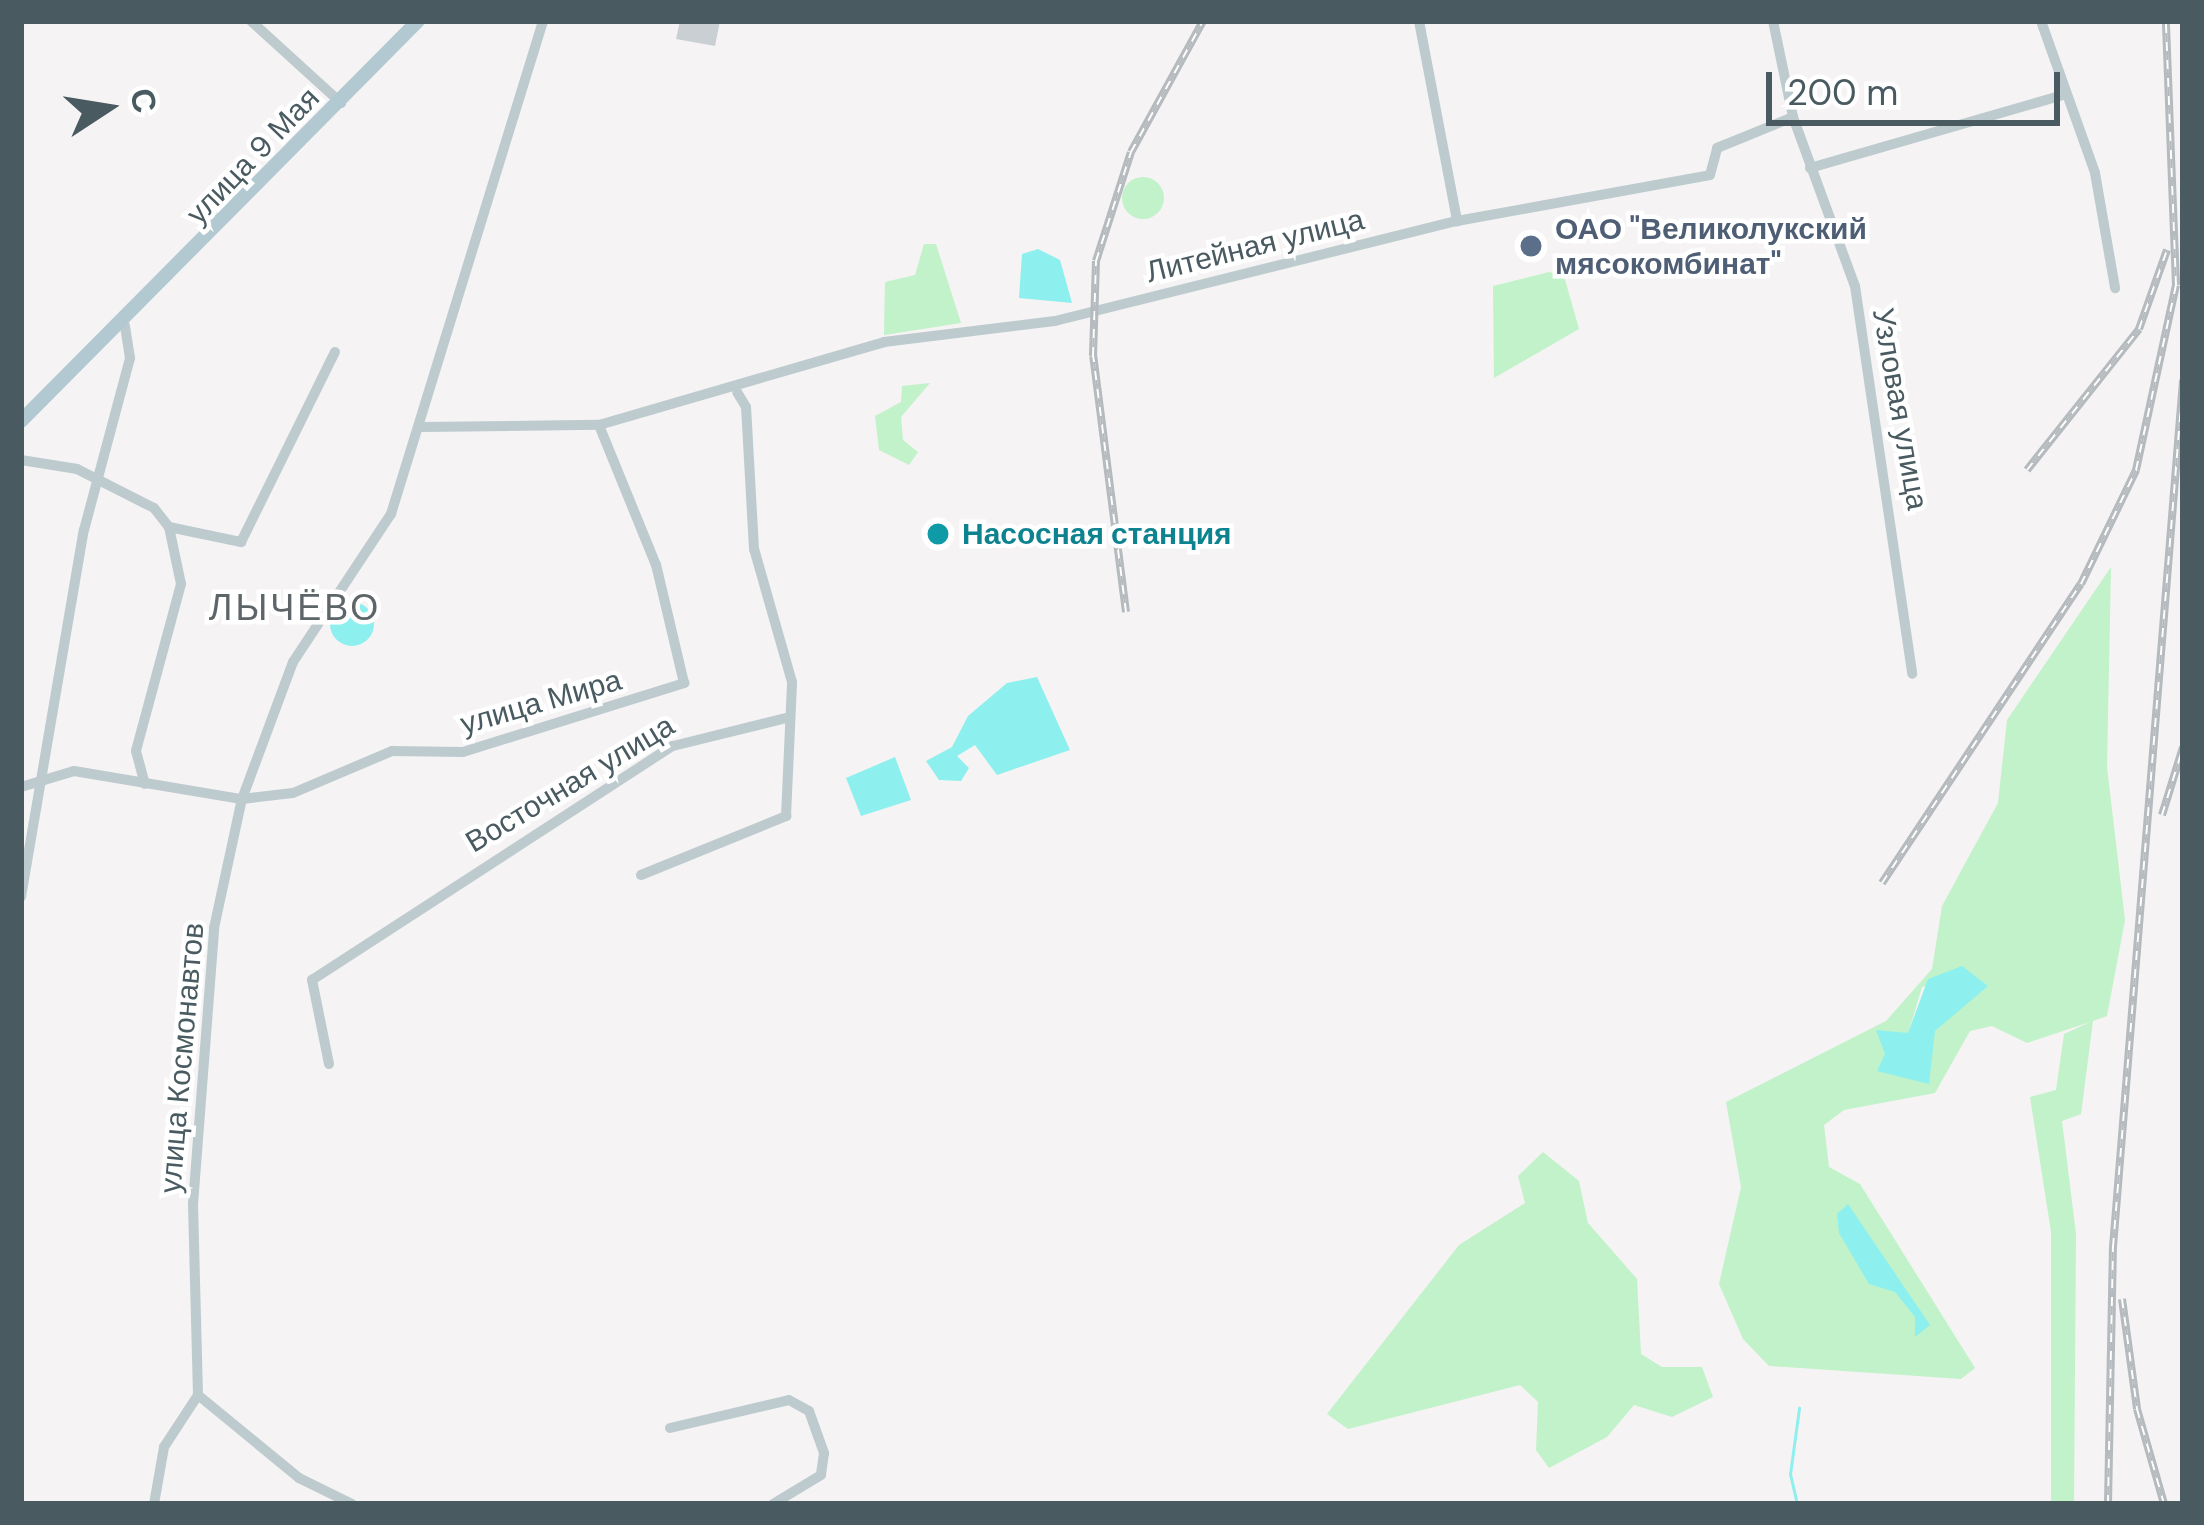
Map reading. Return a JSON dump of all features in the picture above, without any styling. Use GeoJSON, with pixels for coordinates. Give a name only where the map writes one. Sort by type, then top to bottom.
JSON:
{"type":"FeatureCollection","features":[{"type":"Feature","properties":{"kind":"main road","name":"улица 9 Мая"},"geometry":{"type":"LineString","coordinates":[[21,422],[125,325],[418,21]]}},
{"type":"Feature","properties":{"kind":"street"},"geometry":{"type":"LineString","coordinates":[[251,21],[341,103]]}},
{"type":"Feature","properties":{"kind":"street","name":"улица Космонавтов"},"geometry":{"type":"LineString","coordinates":[[198,1395],[194,1204],[214,928],[242,799],[293,662],[391,514],[424,427],[543,21]]}},
{"type":"Feature","properties":{"kind":"street"},"geometry":{"type":"LineString","coordinates":[[1419,21],[1456,221]]}},
{"type":"Feature","properties":{"kind":"street","name":"Узловая улица"},"geometry":{"type":"LineString","coordinates":[[1773,21],[1793,117],[1855,286],[1912,674]]}},
{"type":"Feature","properties":{"kind":"street"},"geometry":{"type":"LineString","coordinates":[[2041,21],[2095,173],[2115,288]]}},
{"type":"Feature","properties":{"kind":"street"},"geometry":{"type":"LineString","coordinates":[[1810,168],[2067,94]]}},
{"type":"Feature","properties":{"kind":"street","name":"Литейная улица"},"geometry":{"type":"LineString","coordinates":[[424,427],[599,425],[737,392],[884,342],[1055,320],[1456,221],[1710,175],[1718,148],[1793,117]]}},
{"type":"Feature","properties":{"kind":"street"},"geometry":{"type":"LineString","coordinates":[[21,897],[48,776],[94,478],[119,417],[130,358],[125,325]]}},
{"type":"Feature","properties":{"kind":"street"},"geometry":{"type":"LineString","coordinates":[[21,460],[94,478],[169,527],[241,542],[335,352]]}},
{"type":"Feature","properties":{"kind":"street"},"geometry":{"type":"LineString","coordinates":[[641,875],[784,820],[792,682],[754,549],[746,407],[737,392]]}},
{"type":"Feature","properties":{"kind":"street","name":"улица Мира"},"geometry":{"type":"LineString","coordinates":[[21,787],[74,771],[242,799],[328,782],[392,751],[463,752],[684,683],[656,565],[599,425]]}},
{"type":"Feature","properties":{"kind":"street"},"geometry":{"type":"LineString","coordinates":[[145,784],[136,751],[182,584],[169,527]]}},
{"type":"Feature","properties":{"kind":"street","name":"Восточная улица"},"geometry":{"type":"LineString","coordinates":[[328,1064],[312,980],[674,746],[787,718]]}},
{"type":"Feature","properties":{"kind":"street"},"geometry":{"type":"LineString","coordinates":[[154,1504],[164,1447],[198,1395],[299,1478],[352,1504]]}},
{"type":"Feature","properties":{"kind":"street"},"geometry":{"type":"LineString","coordinates":[[670,1428],[789,1400],[809,1411],[824,1453],[821,1475],[773,1504]]}},
{"type":"Feature","properties":{"kind":"green space"},"geometry":{"type":"Polygon","coordinates":[[[1143,177],[1158,183],[1164,198],[1158,213],[1143,219],[1128,213],[1122,198],[1128,183],[1143,177]]]}},
{"type":"Feature","properties":{"kind":"green space"},"geometry":{"type":"Polygon","coordinates":[[[924,244],[936,244],[961,323],[884,335],[885,282],[915,275],[924,244]]]}},
{"type":"Feature","properties":{"kind":"green space"},"geometry":{"type":"Polygon","coordinates":[[[1549,272],[1564,276],[1579,329],[1494,378],[1493,286],[1549,272]]]}},
{"type":"Feature","properties":{"kind":"green space"},"geometry":{"type":"Polygon","coordinates":[[[930,383],[901,417],[903,440],[918,452],[909,465],[879,450],[875,416],[901,402],[902,386],[930,383]]]}},
{"type":"Feature","properties":{"kind":"green space"},"geometry":{"type":"Polygon","coordinates":[[[2111,567],[2107,767],[2125,920],[2107,1016],[2093,1021],[2081,1114],[2062,1121],[2076,1234],[2074,1502],[2051,1502],[2051,1232],[2030,1097],[2056,1090],[2064,1034],[2090,1022],[2027,1043],[1992,1026],[1970,1031],[1935,1093],[1844,1110],[1824,1125],[1829,1167],[1860,1184],[1975,1368],[1961,1379],[1769,1366],[1743,1339],[1719,1284],[1741,1187],[1726,1102],[1886,1021],[1932,969],[1942,906],[1998,803],[2007,720],[2111,567]],[[1972,977],[1922,987],[1908,1034],[1877,1070],[1988,986],[1972,977]]]}},
{"type":"Feature","properties":{"kind":"green space"},"geometry":{"type":"Polygon","coordinates":[[[1543,1152],[1579,1181],[1588,1223],[1637,1279],[1641,1354],[1662,1367],[1702,1367],[1713,1397],[1672,1417],[1634,1405],[1607,1437],[1549,1468],[1536,1450],[1538,1402],[1520,1385],[1348,1429],[1327,1414],[1459,1245],[1525,1203],[1518,1176],[1543,1152]]]}},
{"type":"Feature","properties":{"kind":"water"},"geometry":{"type":"Polygon","coordinates":[[[1038,249],[1060,260],[1072,303],[1019,298],[1022,254],[1038,249]]]}},
{"type":"Feature","properties":{"kind":"water"},"geometry":{"type":"Polygon","coordinates":[[[352,602],[367,609],[374,624],[367,639],[352,646],[337,639],[330,624],[337,609],[352,602]]]}},
{"type":"Feature","properties":{"kind":"water"},"geometry":{"type":"Polygon","coordinates":[[[1037,677],[1070,750],[997,775],[975,745],[957,756],[969,768],[961,781],[939,780],[926,761],[952,747],[968,716],[1007,683],[1037,677]]]}},
{"type":"Feature","properties":{"kind":"water"},"geometry":{"type":"Polygon","coordinates":[[[895,757],[911,800],[861,816],[846,778],[895,757]]]}},
{"type":"Feature","properties":{"kind":"water"},"geometry":{"type":"Polygon","coordinates":[[[1962,966],[1988,986],[1935,1031],[1929,1084],[1877,1071],[1885,1054],[1876,1030],[1908,1033],[1928,979],[1962,966]]]}},
{"type":"Feature","properties":{"kind":"water"},"geometry":{"type":"Polygon","coordinates":[[[1848,1204],[1930,1325],[1915,1337],[1915,1317],[1895,1292],[1869,1284],[1839,1233],[1837,1214],[1848,1204]]]}},
{"type":"Feature","properties":{"kind":"building"},"geometry":{"type":"Polygon","coordinates":[[[680,21],[720,21],[715,46],[676,39],[680,21]]]}},
{"type":"Feature","properties":{"kind":"waterway"},"geometry":{"type":"LineString","coordinates":[[2181,1198],[2183,1205]]}},
{"type":"Feature","properties":{"kind":"waterway"},"geometry":{"type":"LineString","coordinates":[[1797,1504],[1790,1474],[1799,1408]]}},
{"type":"Feature","properties":{"kind":"railway"},"geometry":{"type":"LineString","coordinates":[[1126,612],[1093,356],[1096,261],[1131,152],[1203,21]]}},
{"type":"Feature","properties":{"kind":"railway"},"geometry":{"type":"LineString","coordinates":[[1882,883],[2081,584],[2136,470],[2176,285],[2166,21]]}},
{"type":"Feature","properties":{"kind":"railway"},"geometry":{"type":"LineString","coordinates":[[2027,470],[2139,329],[2167,250]]}},
{"type":"Feature","properties":{"kind":"railway"},"geometry":{"type":"LineString","coordinates":[[2108,1504],[2113,1247],[2183,380]]}},
{"type":"Feature","properties":{"kind":"railway"},"geometry":{"type":"LineString","coordinates":[[2162,815],[2183,747]]}},
{"type":"Feature","properties":{"kind":"railway"},"geometry":{"type":"LineString","coordinates":[[2122,1299],[2137,1409],[2164,1504]]}},
{"type":"Feature","properties":{"kind":"place","name":"ОАО \"Великолукский мясокомбинат\""},"geometry":{"type":"Point","coordinates":[1531,246]}},
{"type":"Feature","properties":{"kind":"place","name":"Насосная станция"},"geometry":{"type":"Point","coordinates":[938,534]}},
{"type":"Feature","properties":{"kind":"district","name":"ЛЫЧЁВО"},"geometry":{"type":"Point","coordinates":[295,608]}}]}
